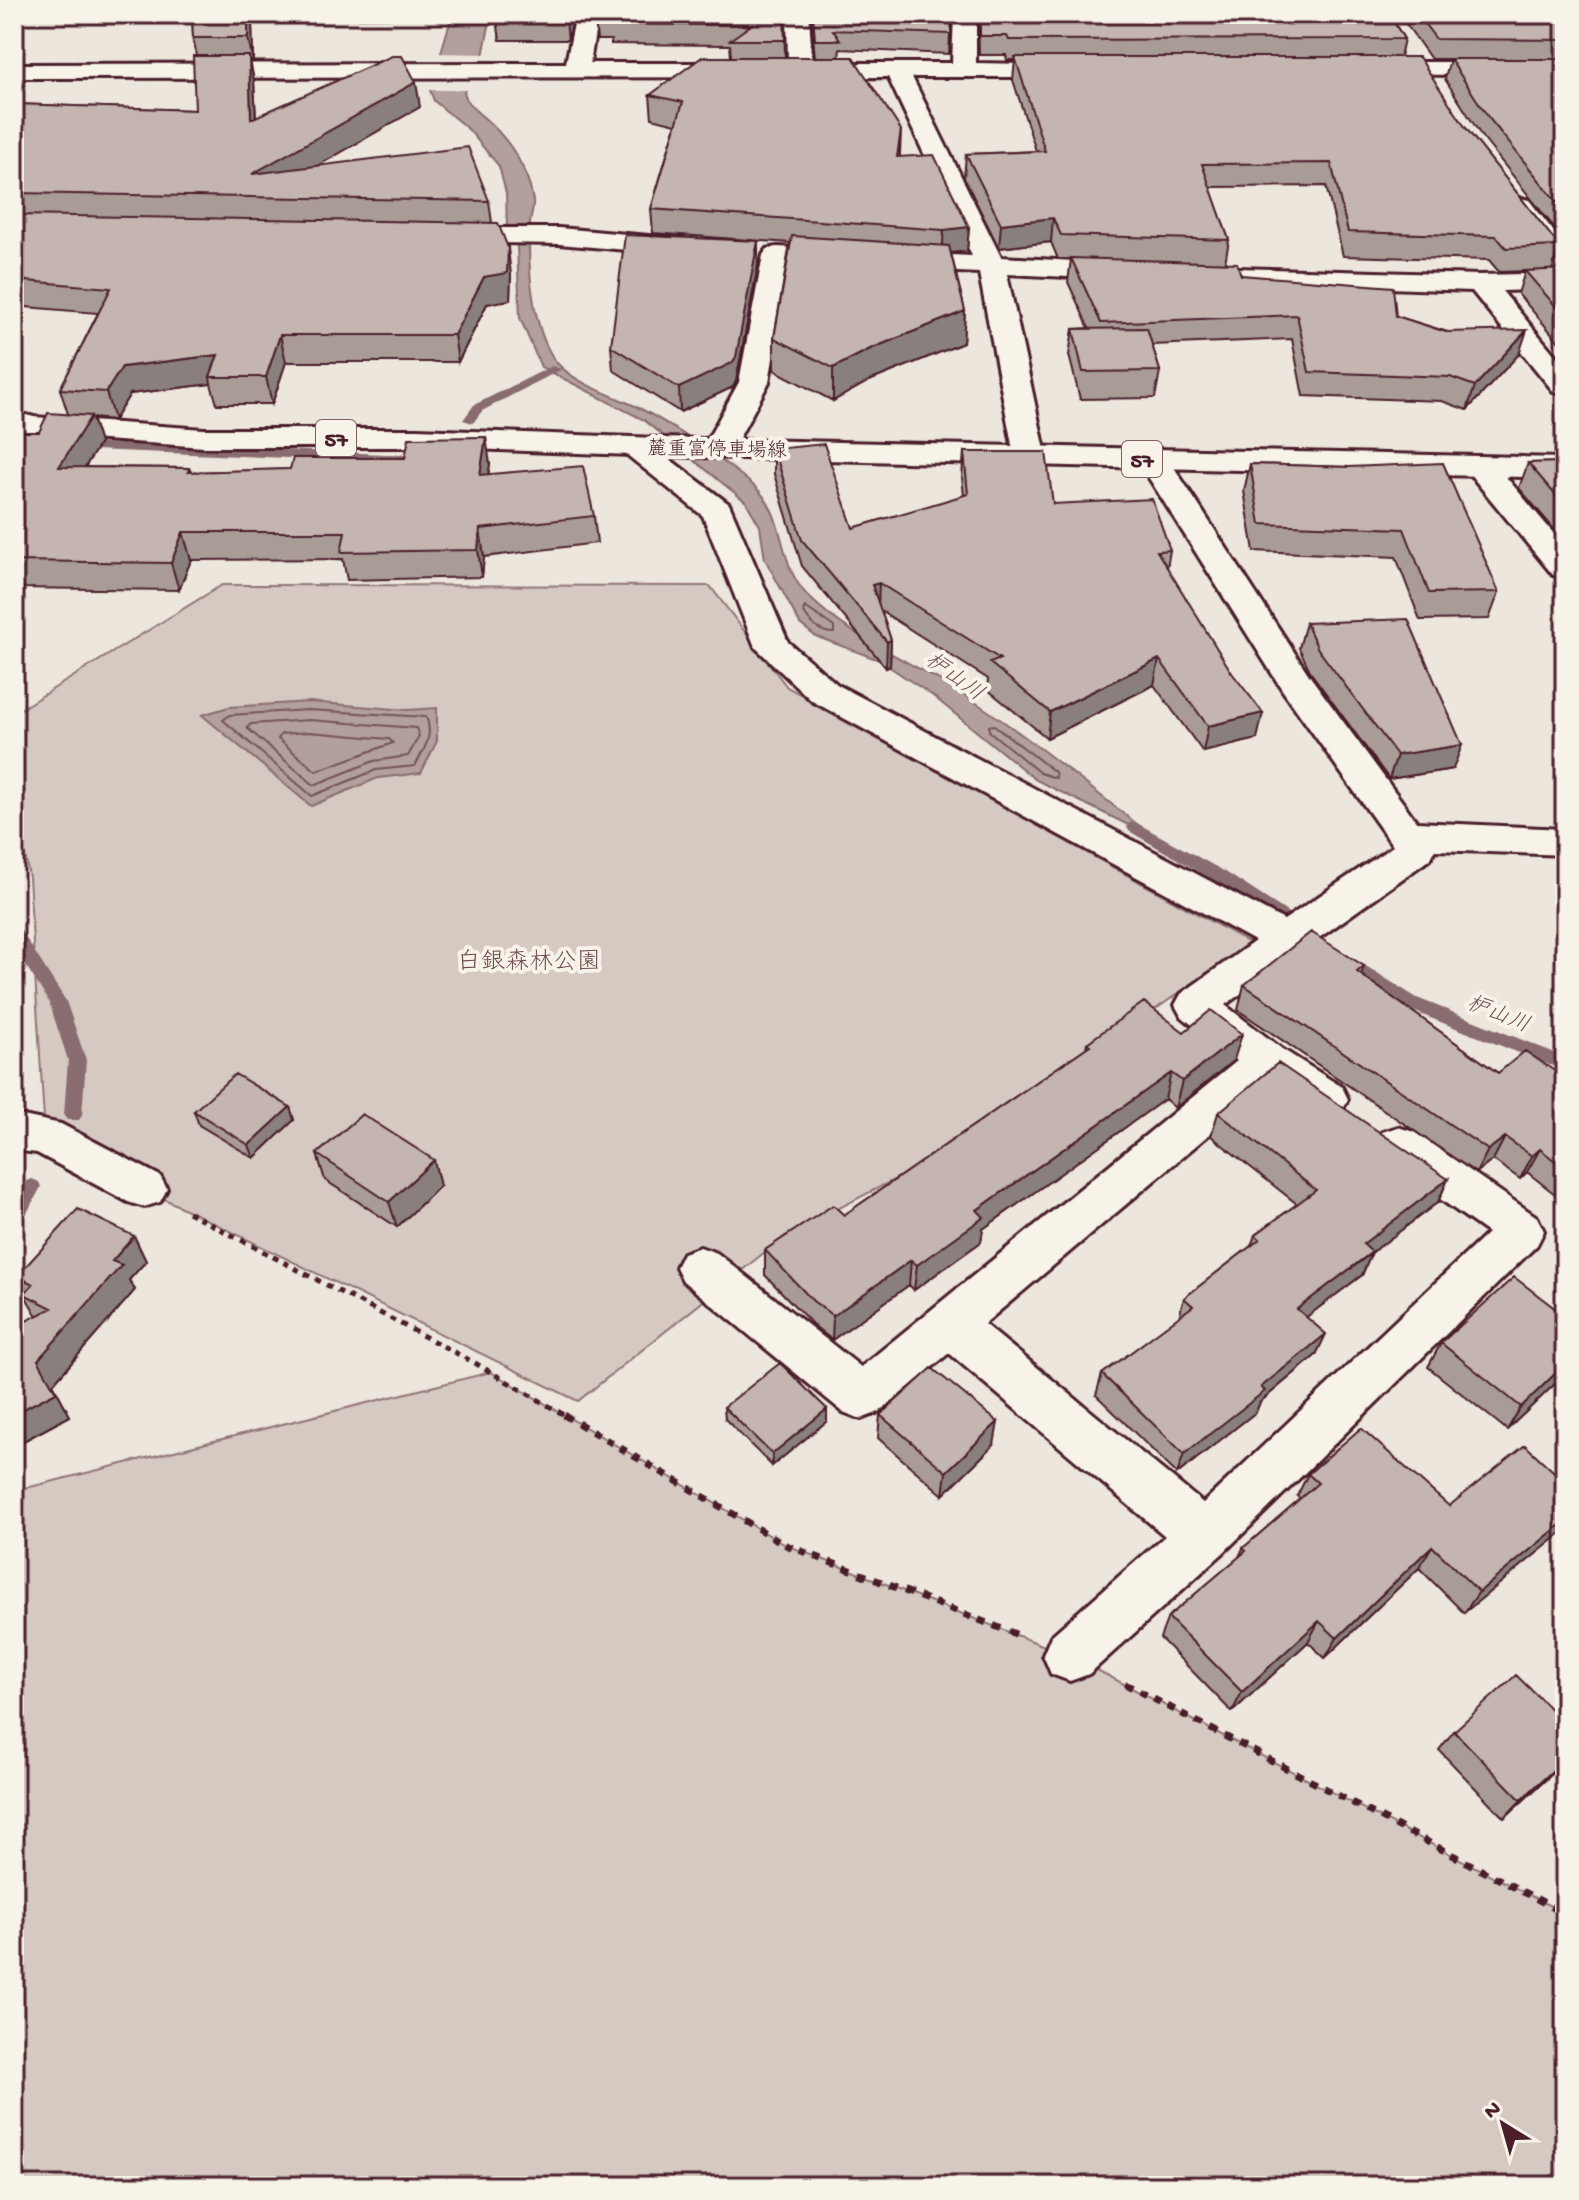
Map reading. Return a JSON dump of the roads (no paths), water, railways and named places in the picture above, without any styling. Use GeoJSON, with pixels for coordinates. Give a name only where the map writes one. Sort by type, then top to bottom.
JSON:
{"type":"FeatureCollection","features":[{"type":"Feature","properties":{"kind":"street"},"geometry":{"type":"LineString","coordinates":[[577,70],[587,14]]}},
{"type":"Feature","properties":{"kind":"street"},"geometry":{"type":"LineString","coordinates":[[798,14],[800,70]]}},
{"type":"Feature","properties":{"kind":"street"},"geometry":{"type":"LineString","coordinates":[[964,70],[965,14]]}},
{"type":"Feature","properties":{"kind":"street"},"geometry":{"type":"LineString","coordinates":[[1343,70],[1414,58],[1565,69]]}},
{"type":"Feature","properties":{"kind":"street"},"geometry":{"type":"LineString","coordinates":[[1414,58],[1438,94]]}},
{"type":"Feature","properties":{"kind":"street"},"geometry":{"type":"LineString","coordinates":[[896,70],[992,268],[1030,455]]}},
{"type":"Feature","properties":{"kind":"street"},"geometry":{"type":"LineString","coordinates":[[14,71],[1106,70]]}},
{"type":"Feature","properties":{"kind":"street"},"geometry":{"type":"LineString","coordinates":[[1508,191],[1565,264]]}},
{"type":"Feature","properties":{"kind":"street"},"geometry":{"type":"LineString","coordinates":[[419,236],[549,236],[715,250]]}},
{"type":"Feature","properties":{"kind":"street"},"geometry":{"type":"LineString","coordinates":[[746,253],[992,268],[1150,273]]}},
{"type":"Feature","properties":{"kind":"street"},"geometry":{"type":"LineString","coordinates":[[719,448],[754,382],[777,255]]}},
{"type":"Feature","properties":{"kind":"street"},"geometry":{"type":"LineString","coordinates":[[1181,274],[1480,283],[1565,281]]}},
{"type":"Feature","properties":{"kind":"street"},"geometry":{"type":"LineString","coordinates":[[1480,283],[1565,386]]}},
{"type":"Feature","properties":{"kind":"street","name":"麓重富停車場線"},"geometry":{"type":"LineString","coordinates":[[14,421],[33,426],[204,438],[417,438],[645,447],[1565,468]]}},
{"type":"Feature","properties":{"kind":"street"},"geometry":{"type":"LineString","coordinates":[[645,447],[717,511],[773,647],[825,693],[1288,938]]}},
{"type":"Feature","properties":{"kind":"street"},"geometry":{"type":"LineString","coordinates":[[1070,1655],[1204,1536],[1521,1231],[1267,1061],[1196,1005],[1416,849],[1296,683],[1153,459]]}},
{"type":"Feature","properties":{"kind":"street"},"geometry":{"type":"LineString","coordinates":[[1480,466],[1565,568]]}},
{"type":"Feature","properties":{"kind":"street"},"geometry":{"type":"LineString","coordinates":[[1405,835],[1565,842]]}},
{"type":"Feature","properties":{"kind":"street"},"geometry":{"type":"LineString","coordinates":[[700,1267],[861,1397],[1267,1061]]}},
{"type":"Feature","properties":{"kind":"street"},"geometry":{"type":"LineString","coordinates":[[14,1132],[45,1136],[144,1189]]}},
{"type":"Feature","properties":{"kind":"street"},"geometry":{"type":"LineString","coordinates":[[948,1323],[1204,1536]]}},
{"type":"Feature","properties":{"kind":"water"},"geometry":{"type":"Polygon","coordinates":[[[459,14],[504,14],[490,21],[483,56],[464,92],[471,106],[512,149],[528,179],[533,204],[529,241],[533,298],[542,335],[558,364],[587,385],[670,426],[753,485],[772,510],[798,583],[825,611],[862,637],[942,681],[986,710],[1155,838],[1036,780],[933,696],[879,660],[815,636],[800,624],[765,559],[760,526],[746,502],[644,420],[541,367],[520,318],[517,246],[507,229],[506,193],[499,166],[469,130],[434,101],[430,90],[450,22],[459,14]]]}},
{"type":"Feature","properties":{"kind":"water"},"geometry":{"type":"Polygon","coordinates":[[[309,702],[407,710],[437,708],[437,741],[421,773],[378,778],[311,806],[202,715],[229,707],[309,702]]]}},
{"type":"Feature","properties":{"kind":"waterway"},"geometry":{"type":"LineString","coordinates":[[469,420],[478,408],[556,369]]}},
{"type":"Feature","properties":{"kind":"waterway"},"geometry":{"type":"LineString","coordinates":[[73,446],[411,459]]}},
{"type":"Feature","properties":{"kind":"waterway","name":"枦山川"},"geometry":{"type":"LineString","coordinates":[[1135,827],[1221,877],[1304,931]]}},
{"type":"Feature","properties":{"kind":"waterway"},"geometry":{"type":"LineString","coordinates":[[14,933],[57,1001],[77,1060],[73,1115]]}},
{"type":"Feature","properties":{"kind":"waterway","name":"枦山川"},"geometry":{"type":"LineString","coordinates":[[1345,959],[1411,1003],[1565,1064]]}},
{"type":"Feature","properties":{"kind":"waterway"},"geometry":{"type":"LineString","coordinates":[[14,1219],[32,1187]]}},
{"type":"Feature","properties":{"kind":"park label","name":"白銀森林公園"},"geometry":{"type":"Point","coordinates":[529,960]}}]}
